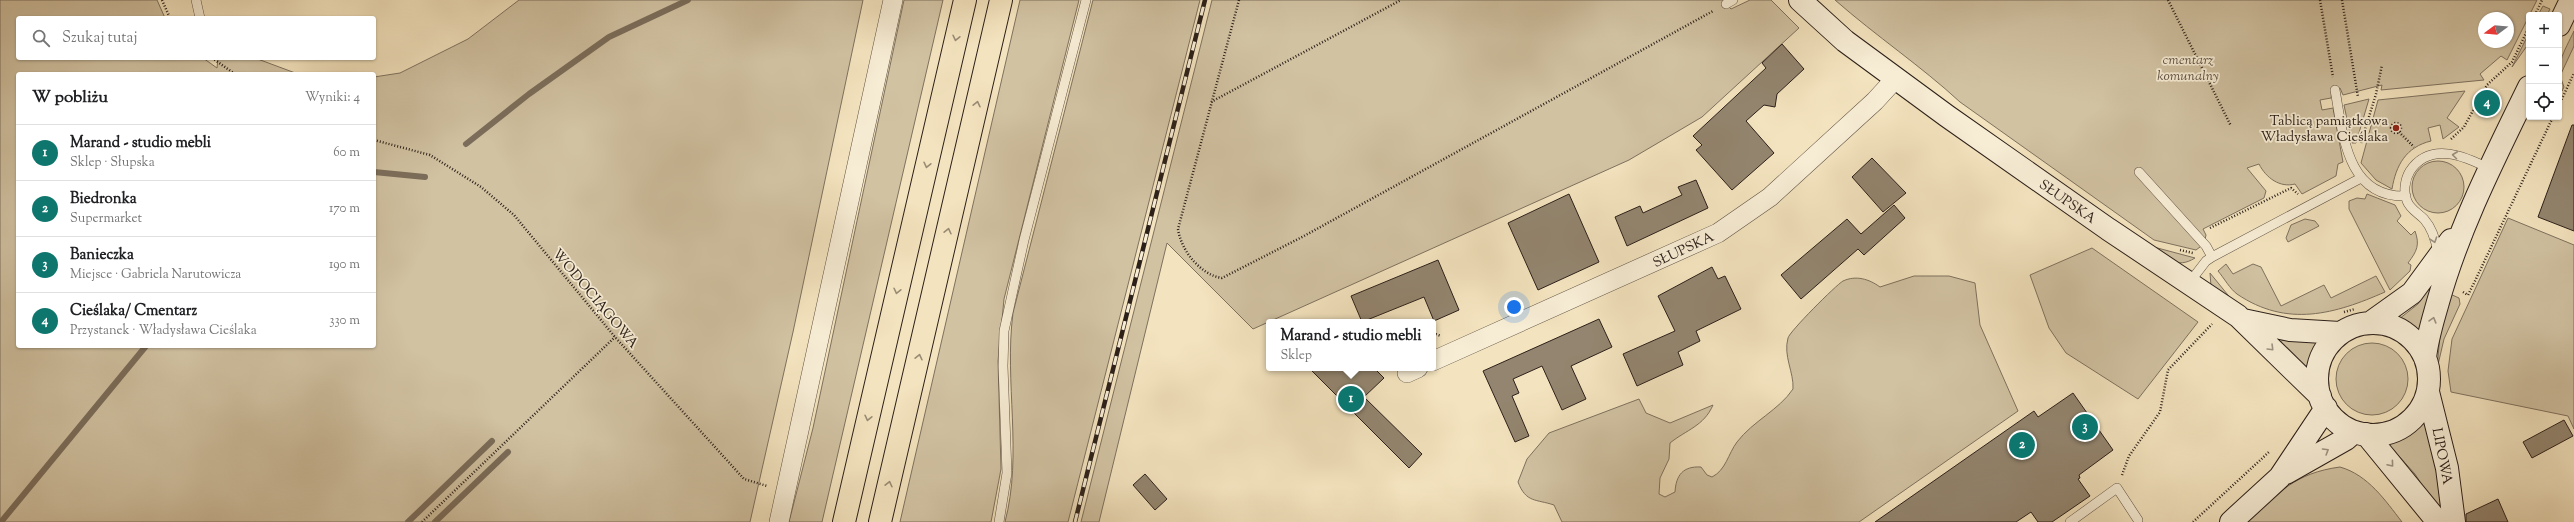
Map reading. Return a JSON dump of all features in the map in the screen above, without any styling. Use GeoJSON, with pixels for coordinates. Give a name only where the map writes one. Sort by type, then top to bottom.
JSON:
{"type":"FeatureCollection","features":[{"type":"Feature","properties":{"kind":"highway"},"geometry":{"type":"LineString","coordinates":[[844,522],[964,0]]}},
{"type":"Feature","properties":{"kind":"highway"},"geometry":{"type":"LineString","coordinates":[[880,522],[1001,0]]}},
{"type":"Feature","properties":{"kind":"main road","name":"SŁUPSKA"},"geometry":{"type":"LineString","coordinates":[[1800,0],[1846,41],[1896,78],[2188,284],[2243,320],[2323,402],[2338,422],[2360,433]]}},
{"type":"Feature","properties":{"kind":"main road"},"geometry":{"type":"LineString","coordinates":[[2562,19],[2571,0]]}},
{"type":"Feature","properties":{"kind":"main road"},"geometry":{"type":"LineString","coordinates":[[2231,522],[2280,477],[2346,439],[2360,433],[2381,434],[2407,423],[2418,413],[2428,392],[2428,371],[2425,358],[2426,342],[2443,283],[2467,218],[2526,93]]}},
{"type":"Feature","properties":{"kind":"main road"},"geometry":{"type":"LineString","coordinates":[[2280,477],[2323,402],[2318,380],[2320,365],[2339,324],[2363,316],[2412,293],[2467,218]]}},
{"type":"Feature","properties":{"kind":"main road"},"geometry":{"type":"LineString","coordinates":[[2363,316],[2397,328],[2411,337],[2425,358]]}},
{"type":"Feature","properties":{"kind":"main road","name":"SŁUPSKA"},"geometry":{"type":"LineString","coordinates":[[2243,320],[2290,330],[2339,324]]}},
{"type":"Feature","properties":{"kind":"main road","name":"LIPOWA"},"geometry":{"type":"LineString","coordinates":[[2428,392],[2446,468],[2454,522]]}},
{"type":"Feature","properties":{"kind":"main road"},"geometry":{"type":"LineString","coordinates":[[2360,433],[2438,522]]}},
{"type":"Feature","properties":{"kind":"street"},"geometry":{"type":"LineString","coordinates":[[778,522],[786,493],[893,0]]}},
{"type":"Feature","properties":{"kind":"street","name":"SŁUPSKA"},"geometry":{"type":"LineString","coordinates":[[1436,360],[1718,233],[1770,196],[1875,100],[1896,78]]}},
{"type":"Feature","properties":{"kind":"lane"},"geometry":{"type":"LineString","coordinates":[[196,0],[200,16]]}},
{"type":"Feature","properties":{"kind":"lane"},"geometry":{"type":"LineString","coordinates":[[999,522],[1007,473],[1003,366],[1004,331],[1024,240],[1086,0]]}},
{"type":"Feature","properties":{"kind":"lane"},"geometry":{"type":"LineString","coordinates":[[2335,90],[2351,162],[2362,178],[2381,193],[2406,196]]}},
{"type":"Feature","properties":{"kind":"lane"},"geometry":{"type":"LineString","coordinates":[[2439,257],[2430,227],[2411,207],[2406,196],[2407,176],[2419,161],[2431,155],[2455,154],[2490,169]]}},
{"type":"Feature","properties":{"kind":"lane"},"geometry":{"type":"LineString","coordinates":[[2139,172],[2206,246],[2212,257]]}},
{"type":"Feature","properties":{"kind":"lane"},"geometry":{"type":"LineString","coordinates":[[2188,284],[2206,261],[2212,257],[2362,178]]}},
{"type":"Feature","properties":{"kind":"lane"},"geometry":{"type":"LineString","coordinates":[[2070,522],[2117,488],[2138,520]]}},
{"type":"Feature","properties":{"kind":"path"},"geometry":{"type":"LineString","coordinates":[[162,0],[169,16]]}},
{"type":"Feature","properties":{"kind":"path"},"geometry":{"type":"LineString","coordinates":[[1239,0],[1178,229],[1182,244],[1198,266],[1208,274],[1222,278],[1304,236],[1726,4]]}},
{"type":"Feature","properties":{"kind":"path"},"geometry":{"type":"LineString","coordinates":[[1211,102],[1400,0]]}},
{"type":"Feature","properties":{"kind":"path"},"geometry":{"type":"LineString","coordinates":[[2168,0],[2231,126]]}},
{"type":"Feature","properties":{"kind":"path"},"geometry":{"type":"LineString","coordinates":[[2320,0],[2335,90]]}},
{"type":"Feature","properties":{"kind":"path"},"geometry":{"type":"LineString","coordinates":[[2342,0],[2358,98]]}},
{"type":"Feature","properties":{"kind":"path"},"geometry":{"type":"LineString","coordinates":[[2536,12],[2542,0]]}},
{"type":"Feature","properties":{"kind":"path"},"geometry":{"type":"LineString","coordinates":[[215,60],[232,72]]}},
{"type":"Feature","properties":{"kind":"path"},"geometry":{"type":"LineString","coordinates":[[2351,162],[2358,154],[2376,94],[2382,65]]}},
{"type":"Feature","properties":{"kind":"path"},"geometry":{"type":"LineString","coordinates":[[2562,99],[2574,73]]}},
{"type":"Feature","properties":{"kind":"path"},"geometry":{"type":"LineString","coordinates":[[2457,290],[2468,295],[2552,120]]}},
{"type":"Feature","properties":{"kind":"path"},"geometry":{"type":"LineString","coordinates":[[2399,132],[2400,125],[2393,123],[2391,130],[2399,132],[2418,150]]}},
{"type":"Feature","properties":{"kind":"path","name":"WODOCIĄGOWA"},"geometry":{"type":"LineString","coordinates":[[376,141],[430,155],[481,187],[514,215],[615,338],[744,479],[786,493]]}},
{"type":"Feature","properties":{"kind":"path"},"geometry":{"type":"LineString","coordinates":[[2206,246],[2209,242],[2206,230],[2291,188],[2301,198]]}},
{"type":"Feature","properties":{"kind":"path"},"geometry":{"type":"LineString","coordinates":[[2339,324],[2363,316]]}},
{"type":"Feature","properties":{"kind":"path"},"geometry":{"type":"LineString","coordinates":[[2117,488],[2129,456],[2160,412],[2168,370],[2216,321]]}},
{"type":"Feature","properties":{"kind":"path"},"geometry":{"type":"LineString","coordinates":[[1436,334],[1447,338]]}},
{"type":"Feature","properties":{"kind":"path"},"geometry":{"type":"LineString","coordinates":[[422,522],[615,338]]}},
{"type":"Feature","properties":{"kind":"path"},"geometry":{"type":"LineString","coordinates":[[2193,522],[2276,447]]}},
{"type":"Feature","properties":{"kind":"green space"},"geometry":{"type":"Polygon","coordinates":[[[0,0],[157,0],[164,16],[16,16],[16,60],[206,60],[217,68],[218,60],[260,60],[293,72],[16,72],[16,348],[376,348],[376,77],[400,73],[468,39],[519,0],[863,0],[793,332],[750,522],[0,522],[0,0]]]}},
{"type":"Feature","properties":{"kind":"green space"},"geometry":{"type":"Polygon","coordinates":[[[904,0],[943,0],[822,522],[789,522],[813,428],[904,0]]]}},
{"type":"Feature","properties":{"kind":"green space"},"geometry":{"type":"Polygon","coordinates":[[[1020,0],[1079,0],[1004,299],[998,361],[1001,469],[991,522],[900,522],[1020,0]]]}},
{"type":"Feature","properties":{"kind":"green space"},"geometry":{"type":"Polygon","coordinates":[[[1093,0],[1200,0],[1068,522],[1005,522],[1013,470],[1010,365],[1013,313],[1093,0]]]}},
{"type":"Feature","properties":{"kind":"green space"},"geometry":{"type":"Polygon","coordinates":[[[1212,0],[1723,0],[1731,9],[1750,0],[1771,0],[1799,28],[1702,117],[1629,160],[1275,319],[1266,319],[1266,323],[1253,329],[1167,243],[1099,522],[1081,522],[1212,0]]]}},
{"type":"Feature","properties":{"kind":"green space","name":"cmentarz komunalny"},"geometry":{"type":"Polygon","coordinates":[[[1835,0],[2537,0],[2531,12],[2526,12],[2526,22],[2514,46],[2514,12],[2478,12],[2478,48],[2513,48],[2507,60],[2501,56],[2480,74],[2484,80],[2381,90],[2382,85],[2343,95],[2340,88],[2332,91],[2331,98],[2320,100],[2322,110],[2333,108],[2343,162],[2338,164],[2336,176],[2302,194],[2295,184],[2284,185],[2274,181],[2265,174],[2259,164],[2247,168],[2266,191],[2264,198],[2203,229],[2206,235],[2204,244],[2196,250],[2154,240],[1960,102],[1835,0]]]}},
{"type":"Feature","properties":{"kind":"green space"},"geometry":{"type":"Polygon","coordinates":[[[2543,6],[2550,9],[2548,12],[2540,12],[2543,6]]]}},
{"type":"Feature","properties":{"kind":"green space"},"geometry":{"type":"Polygon","coordinates":[[[2574,31],[2574,46],[2562,72],[2562,58],[2574,31]]]}},
{"type":"Feature","properties":{"kind":"green space"},"geometry":{"type":"Polygon","coordinates":[[[2526,39],[2526,47],[2512,67],[2526,39]]]}},
{"type":"Feature","properties":{"kind":"green space"},"geometry":{"type":"Polygon","coordinates":[[[2465,91],[2447,118],[2459,127],[2443,139],[2440,125],[2428,128],[2431,141],[2415,148],[2404,158],[2396,172],[2392,189],[2376,180],[2361,163],[2378,100],[2465,91]]]}},
{"type":"Feature","properties":{"kind":"green space"},"geometry":{"type":"Polygon","coordinates":[[[2369,99],[2356,143],[2352,143],[2344,105],[2369,99]]]}},
{"type":"Feature","properties":{"kind":"green space"},"geometry":{"type":"Polygon","coordinates":[[[2433,161],[2443,161],[2457,168],[2464,182],[2464,192],[2457,206],[2443,213],[2433,213],[2423,209],[2416,202],[2412,192],[2412,182],[2416,172],[2423,165],[2433,161]]]}},
{"type":"Feature","properties":{"kind":"green space"},"geometry":{"type":"Polygon","coordinates":[[[2367,194],[2395,205],[2401,216],[2397,221],[2411,235],[2415,231],[2417,236],[2417,248],[2408,263],[2411,265],[2410,271],[2390,290],[2349,209],[2349,201],[2357,198],[2365,199],[2367,194]]]}},
{"type":"Feature","properties":{"kind":"green space"},"geometry":{"type":"Polygon","coordinates":[[[2508,218],[2574,245],[2574,429],[2568,416],[2451,392],[2448,371],[2452,339],[2508,218]]]}},
{"type":"Feature","properties":{"kind":"green space"},"geometry":{"type":"Polygon","coordinates":[[[2305,219],[2315,221],[2319,226],[2288,242],[2286,238],[2291,225],[2305,219]]]}},
{"type":"Feature","properties":{"kind":"green space"},"geometry":{"type":"Polygon","coordinates":[[[2150,246],[2195,258],[2182,263],[2172,261],[2150,246]]]}},
{"type":"Feature","properties":{"kind":"green space"},"geometry":{"type":"Polygon","coordinates":[[[2092,248],[2198,322],[2138,399],[2066,353],[2049,328],[2030,275],[2092,248]]]}},
{"type":"Feature","properties":{"kind":"green space"},"geometry":{"type":"Polygon","coordinates":[[[2226,264],[2233,274],[2253,264],[2261,267],[2281,306],[2324,285],[2331,298],[2376,276],[2385,292],[2366,300],[2329,311],[2311,314],[2293,314],[2274,311],[2256,305],[2234,292],[2218,271],[2226,264]]]}},
{"type":"Feature","properties":{"kind":"green space"},"geometry":{"type":"Polygon","coordinates":[[[2210,273],[2232,300],[2211,286],[2210,273]]]}},
{"type":"Feature","properties":{"kind":"green space"},"geometry":{"type":"Polygon","coordinates":[[[1914,276],[1949,276],[1975,283],[1980,325],[2018,411],[1859,522],[1562,522],[1554,505],[1532,499],[1524,494],[1521,489],[1518,482],[1527,459],[1549,433],[1639,399],[1646,413],[1670,423],[1713,405],[1700,423],[1670,443],[1669,459],[1660,478],[1659,494],[1665,497],[1675,492],[1679,476],[1689,468],[1701,467],[1707,475],[1712,477],[1721,470],[1737,442],[1743,435],[1781,403],[1793,389],[1787,351],[1788,338],[1796,327],[1823,299],[1839,284],[1848,279],[1862,279],[1880,287],[1914,276]]]}},
{"type":"Feature","properties":{"kind":"green space"},"geometry":{"type":"Polygon","coordinates":[[[2431,284],[2437,287],[2419,331],[2416,332],[2399,319],[2418,304],[2431,284]]]}},
{"type":"Feature","properties":{"kind":"green space"},"geometry":{"type":"Polygon","coordinates":[[[2450,294],[2459,298],[2460,304],[2444,339],[2437,369],[2441,323],[2450,294]]]}},
{"type":"Feature","properties":{"kind":"green space"},"geometry":{"type":"Polygon","coordinates":[[[2283,340],[2316,342],[2307,371],[2280,342],[2283,340]]]}},
{"type":"Feature","properties":{"kind":"green space"},"geometry":{"type":"Polygon","coordinates":[[[2365,343],[2379,343],[2386,345],[2398,353],[2406,365],[2408,379],[2406,393],[2398,405],[2386,413],[2379,415],[2365,415],[2358,413],[2346,405],[2338,393],[2336,386],[2336,372],[2338,365],[2346,353],[2358,345],[2365,343]]]}},
{"type":"Feature","properties":{"kind":"green space"},"geometry":{"type":"Polygon","coordinates":[[[2424,420],[2448,506],[2438,510],[2415,474],[2389,445],[2424,420]]]}},
{"type":"Feature","properties":{"kind":"green space"},"geometry":{"type":"Polygon","coordinates":[[[2340,467],[2359,476],[2375,489],[2402,522],[2247,522],[2278,493],[2299,479],[2324,470],[2340,467]]]}},
{"type":"Feature","properties":{"kind":"building"},"geometry":{"type":"Polygon","coordinates":[[[1782,44],[1804,69],[1777,94],[1775,107],[1764,105],[1746,121],[1774,153],[1732,190],[1696,150],[1702,145],[1693,136],[1766,68],[1762,63],[1782,44]]]}},
{"type":"Feature","properties":{"kind":"building"},"geometry":{"type":"Polygon","coordinates":[[[2572,125],[2574,125],[2574,231],[2538,217],[2572,125]]]}},
{"type":"Feature","properties":{"kind":"building"},"geometry":{"type":"Polygon","coordinates":[[[1872,158],[1906,193],[1883,212],[1852,177],[1872,158]]]}},
{"type":"Feature","properties":{"kind":"building"},"geometry":{"type":"Polygon","coordinates":[[[1696,180],[1708,208],[1627,246],[1615,217],[1640,206],[1643,213],[1682,195],[1678,187],[1696,180]]]}},
{"type":"Feature","properties":{"kind":"building"},"geometry":{"type":"Polygon","coordinates":[[[1569,194],[1599,262],[1538,290],[1508,223],[1569,194]]]}},
{"type":"Feature","properties":{"kind":"building"},"geometry":{"type":"Polygon","coordinates":[[[1894,205],[1905,218],[1864,255],[1858,249],[1801,299],[1781,275],[1847,219],[1861,234],[1894,205]]]}},
{"type":"Feature","properties":{"kind":"building"},"geometry":{"type":"Polygon","coordinates":[[[1438,260],[1459,310],[1436,320],[1433,319],[1424,297],[1369,319],[1361,319],[1351,296],[1438,260]]]}},
{"type":"Feature","properties":{"kind":"building"},"geometry":{"type":"Polygon","coordinates":[[[1712,267],[1718,279],[1725,276],[1741,309],[1696,331],[1700,341],[1678,352],[1683,365],[1637,386],[1623,354],[1675,331],[1658,296],[1712,267]]]}},
{"type":"Feature","properties":{"kind":"building"},"geometry":{"type":"Polygon","coordinates":[[[1599,319],[1612,347],[1571,366],[1586,399],[1562,410],[1542,366],[1513,379],[1519,393],[1512,396],[1529,436],[1515,442],[1483,371],[1599,319]]]}},
{"type":"Feature","properties":{"kind":"building"},"geometry":{"type":"Polygon","coordinates":[[[1312,371],[1377,371],[1384,378],[1364,397],[1422,454],[1409,468],[1312,371]]]}},
{"type":"Feature","properties":{"kind":"building"},"geometry":{"type":"Polygon","coordinates":[[[2073,393],[2113,450],[2079,475],[2080,478],[2078,479],[2090,496],[2052,522],[2038,522],[2031,512],[2016,522],[1875,522],[2034,411],[2038,417],[2073,393]]]}},
{"type":"Feature","properties":{"kind":"building"},"geometry":{"type":"Polygon","coordinates":[[[2564,420],[2573,436],[2532,458],[2523,442],[2564,420]]]}},
{"type":"Feature","properties":{"kind":"building"},"geometry":{"type":"Polygon","coordinates":[[[1145,474],[1167,499],[1155,510],[1133,485],[1145,474]]]}},
{"type":"Feature","properties":{"kind":"building"},"geometry":{"type":"Polygon","coordinates":[[[2498,499],[2508,522],[2466,522],[2466,514],[2498,499]]]}},
{"type":"Feature","properties":{"kind":"waterway"},"geometry":{"type":"LineString","coordinates":[[466,144],[529,94],[609,37],[688,0]]}},
{"type":"Feature","properties":{"kind":"waterway"},"geometry":{"type":"LineString","coordinates":[[376,172],[425,177]]}},
{"type":"Feature","properties":{"kind":"waterway"},"geometry":{"type":"LineString","coordinates":[[1,522],[144,348]]}},
{"type":"Feature","properties":{"kind":"waterway"},"geometry":{"type":"LineString","coordinates":[[408,522],[492,441]]}},
{"type":"Feature","properties":{"kind":"waterway"},"geometry":{"type":"LineString","coordinates":[[435,522],[508,452]]}},
{"type":"Feature","properties":{"kind":"railway"},"geometry":{"type":"LineString","coordinates":[[1075,522],[1205,0]]}},
{"type":"Feature","properties":{"kind":"place","name":"Cieślaka/ Cmentarz"},"geometry":{"type":"Point","coordinates":[2487,103]}},
{"type":"Feature","properties":{"kind":"place","name":"Tablicą pamiątkowa Władysława Cieślaka"},"geometry":{"type":"Point","coordinates":[2396,128]}},
{"type":"Feature","properties":{"kind":"place","name":"Marand - studio mebli"},"geometry":{"type":"Point","coordinates":[1351,399]}},
{"type":"Feature","properties":{"kind":"place","name":"Banieczka"},"geometry":{"type":"Point","coordinates":[2085,427]}},
{"type":"Feature","properties":{"kind":"place","name":"Biedronka"},"geometry":{"type":"Point","coordinates":[2022,445]}}]}
